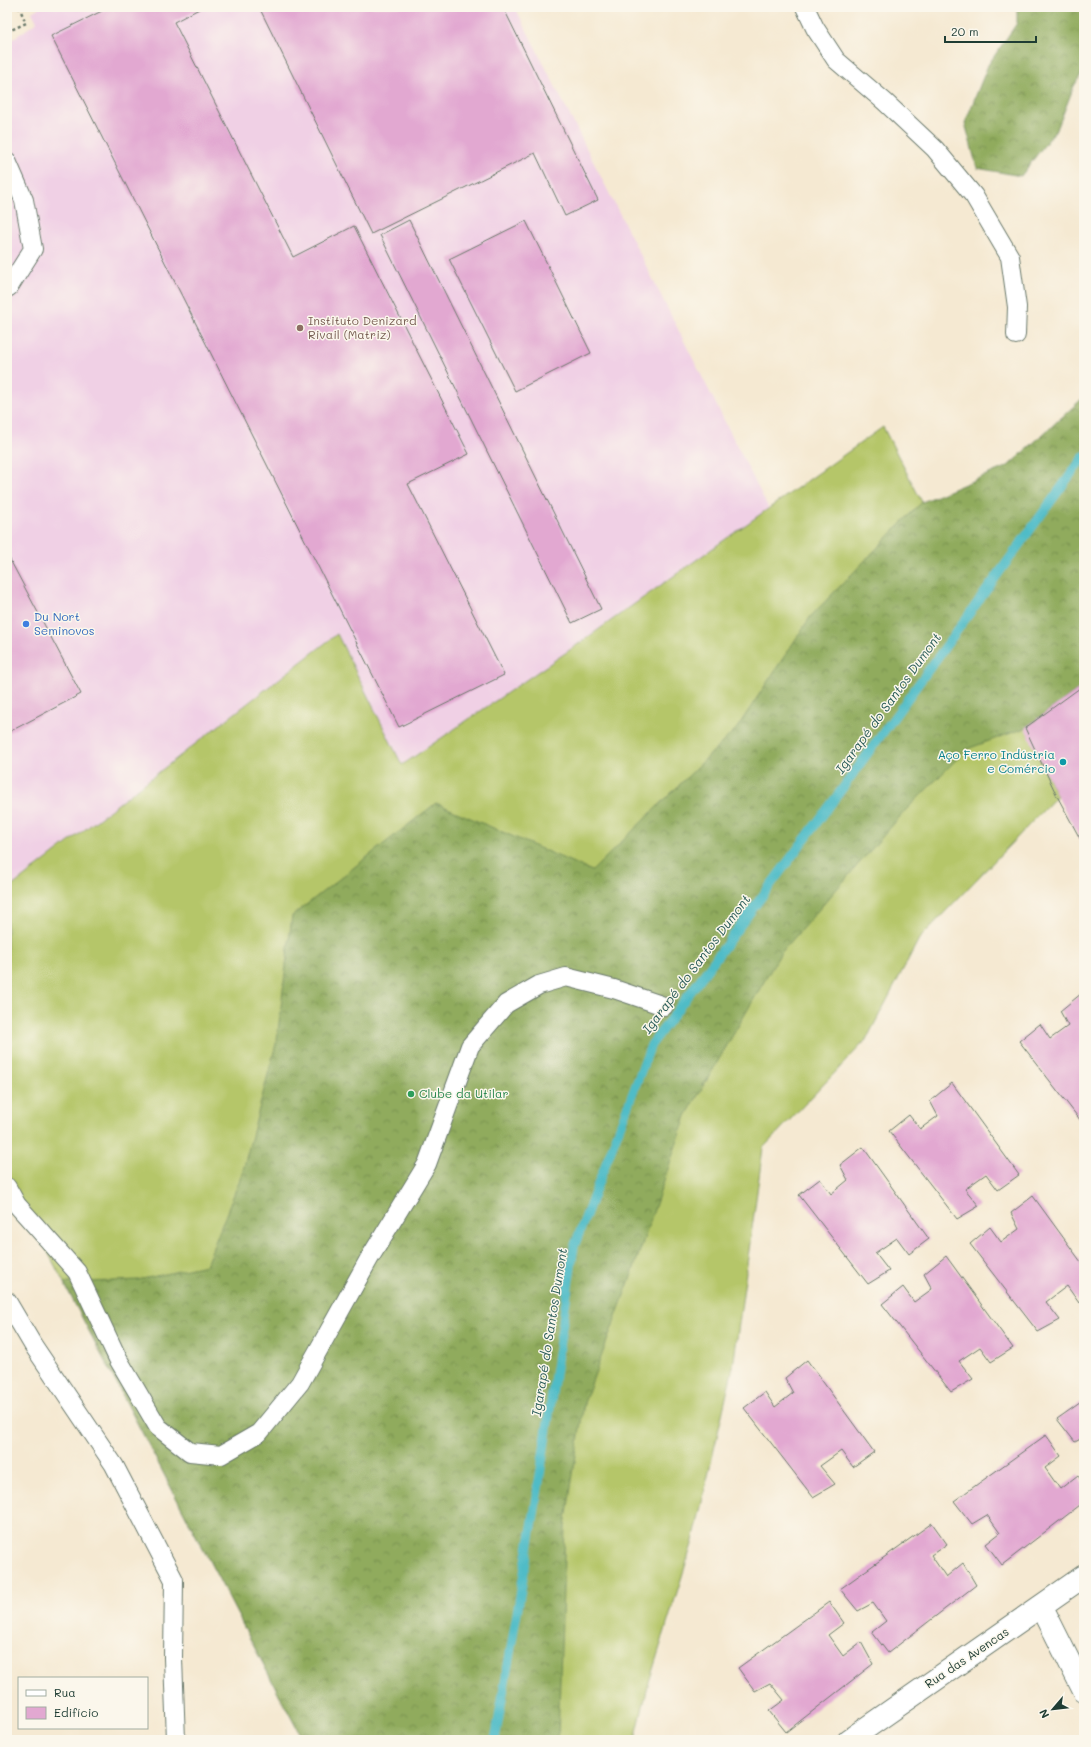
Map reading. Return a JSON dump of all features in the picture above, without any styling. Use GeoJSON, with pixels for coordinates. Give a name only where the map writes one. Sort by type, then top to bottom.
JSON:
{"type":"FeatureCollection","features":[{"type":"Feature","properties":{"kind":"street","name":"Rua das Avencas"},"geometry":{"type":"LineString","coordinates":[[849,1740],[858,1732],[1042,1607],[1084,1576]]}},
{"type":"Feature","properties":{"kind":"street"},"geometry":{"type":"LineString","coordinates":[[1042,1607],[1084,1691]]}},
{"type":"Feature","properties":{"kind":"lane"},"geometry":{"type":"LineString","coordinates":[[805,7],[814,28],[836,60],[885,102],[935,149],[974,196],[1010,257],[1017,307],[1016,335]]}},
{"type":"Feature","properties":{"kind":"lane"},"geometry":{"type":"LineString","coordinates":[[7,161],[24,200],[33,249],[7,288]]}},
{"type":"Feature","properties":{"kind":"lane"},"geometry":{"type":"LineString","coordinates":[[7,1187],[18,1205],[77,1272],[118,1359],[158,1427],[190,1452],[221,1455],[259,1433],[300,1383],[369,1259],[427,1164],[470,1046],[506,1004],[539,985],[566,977],[614,988],[664,1006]]}},
{"type":"Feature","properties":{"kind":"lane"},"geometry":{"type":"LineString","coordinates":[[7,1302],[33,1345],[114,1465],[174,1580],[173,1658],[176,1740]]}},
{"type":"Feature","properties":{"kind":"path"},"geometry":{"type":"LineString","coordinates":[[7,32],[26,23],[19,7]]}},
{"type":"Feature","properties":{"kind":"shaded area"},"geometry":{"type":"Polygon","coordinates":[[[40,7],[515,7],[769,509],[574,647],[401,765],[337,634],[7,890],[7,43],[37,22],[32,12],[40,7]]]}},
{"type":"Feature","properties":{"kind":"green space"},"geometry":{"type":"Polygon","coordinates":[[[1017,7],[1084,7],[1084,70],[1074,86],[1058,127],[1021,176],[977,168],[965,123],[988,65],[1017,23],[1017,7]]]}},
{"type":"Feature","properties":{"kind":"green space"},"geometry":{"type":"Polygon","coordinates":[[[1084,397],[1084,685],[1025,728],[967,749],[904,812],[780,954],[686,1116],[633,1271],[584,1403],[565,1526],[558,1740],[303,1740],[64,1283],[138,1280],[206,1265],[242,1174],[277,1040],[292,916],[436,803],[592,871],[737,728],[811,616],[922,502],[1008,466],[1084,397]]]}},
{"type":"Feature","properties":{"kind":"green space","name":"Clube da Utilar"},"geometry":{"type":"Polygon","coordinates":[[[883,427],[922,502],[1057,796],[919,939],[866,1040],[763,1148],[733,1367],[693,1541],[649,1682],[635,1740],[303,1740],[7,1174],[7,890],[337,634],[402,765],[574,647],[883,427]]]}},
{"type":"Feature","properties":{"kind":"building","name":"Instituto Denizard Rivail (Matriz)"},"geometry":{"type":"Polygon","coordinates":[[[110,7],[203,7],[174,22],[293,257],[354,226],[469,454],[408,484],[504,675],[399,727],[51,36],[110,7]]]}},
{"type":"Feature","properties":{"kind":"building"},"geometry":{"type":"Polygon","coordinates":[[[259,7],[503,7],[598,200],[565,216],[535,153],[371,234],[259,7]]]}},
{"type":"Feature","properties":{"kind":"building"},"geometry":{"type":"Polygon","coordinates":[[[409,220],[601,609],[572,623],[380,235],[409,220]]]}},
{"type":"Feature","properties":{"kind":"building"},"geometry":{"type":"Polygon","coordinates":[[[526,221],[591,353],[515,391],[449,259],[526,221]]]}},
{"type":"Feature","properties":{"kind":"building","name":"Du Nort Seminovos"},"geometry":{"type":"Polygon","coordinates":[[[7,554],[81,694],[7,733],[7,554]]]}},
{"type":"Feature","properties":{"kind":"building","name":"Aço Ferro Indústria e Comércio"},"geometry":{"type":"Polygon","coordinates":[[[1084,685],[1084,846],[1057,796],[1025,728],[1084,685]]]}},
{"type":"Feature","properties":{"kind":"building"},"geometry":{"type":"Polygon","coordinates":[[[1082,993],[1084,995],[1084,1125],[1019,1041],[1040,1024],[1050,1039],[1068,1026],[1060,1011],[1082,993]]]}},
{"type":"Feature","properties":{"kind":"building"},"geometry":{"type":"Polygon","coordinates":[[[952,1083],[1019,1175],[998,1190],[986,1174],[965,1189],[979,1206],[957,1219],[889,1131],[909,1115],[920,1129],[938,1116],[930,1101],[952,1083]]]}},
{"type":"Feature","properties":{"kind":"building"},"geometry":{"type":"Polygon","coordinates":[[[863,1147],[929,1239],[909,1254],[897,1238],[875,1253],[889,1271],[868,1284],[799,1195],[820,1179],[831,1194],[848,1180],[840,1165],[863,1147]]]}},
{"type":"Feature","properties":{"kind":"building"},"geometry":{"type":"Polygon","coordinates":[[[1033,1196],[1084,1266],[1084,1299],[1079,1303],[1067,1286],[1046,1302],[1060,1320],[1038,1332],[970,1244],[990,1227],[1001,1242],[1019,1229],[1011,1213],[1033,1196]]]}},
{"type":"Feature","properties":{"kind":"building"},"geometry":{"type":"Polygon","coordinates":[[[946,1256],[1013,1348],[991,1362],[980,1347],[959,1361],[973,1379],[951,1392],[882,1304],[903,1287],[914,1302],[932,1289],[924,1274],[946,1256]]]}},
{"type":"Feature","properties":{"kind":"building"},"geometry":{"type":"Polygon","coordinates":[[[807,1360],[874,1452],[853,1467],[841,1451],[820,1466],[835,1484],[813,1497],[744,1408],[765,1392],[775,1407],[793,1393],[785,1378],[807,1360]]]}},
{"type":"Feature","properties":{"kind":"building"},"geometry":{"type":"Polygon","coordinates":[[[1084,1400],[1084,1437],[1075,1442],[1057,1419],[1084,1400]]]}},
{"type":"Feature","properties":{"kind":"building"},"geometry":{"type":"Polygon","coordinates":[[[1046,1435],[1061,1456],[1045,1468],[1060,1489],[1078,1475],[1084,1486],[1084,1502],[1002,1565],[986,1544],[1000,1533],[987,1515],[972,1524],[954,1501],[1046,1435]]]}},
{"type":"Feature","properties":{"kind":"building"},"geometry":{"type":"Polygon","coordinates":[[[932,1523],[947,1544],[931,1555],[946,1577],[963,1563],[976,1585],[888,1653],[872,1632],[886,1621],[873,1603],[858,1611],[840,1589],[932,1523]]]}},
{"type":"Feature","properties":{"kind":"building"},"geometry":{"type":"Polygon","coordinates":[[[829,1602],[844,1623],[828,1635],[843,1656],[861,1642],[873,1664],[786,1732],[769,1711],[784,1700],[770,1683],[755,1691],[738,1668],[829,1602]]]}},
{"type":"Feature","properties":{"kind":"waterway","name":"Igarapé do Santos Dumont"},"geometry":{"type":"LineString","coordinates":[[495,1740],[535,1509],[574,1247],[651,1045],[834,800],[1084,456]]}},
{"type":"Feature","properties":{"kind":"place","name":"Instituto Denizard Rivail (Matriz)"},"geometry":{"type":"Point","coordinates":[300,328]}},
{"type":"Feature","properties":{"kind":"place","name":"Du Nort Seminovos"},"geometry":{"type":"Point","coordinates":[26,624]}},
{"type":"Feature","properties":{"kind":"place","name":"Aço Ferro Indústria e Comércio"},"geometry":{"type":"Point","coordinates":[1063,762]}},
{"type":"Feature","properties":{"kind":"place","name":"Clube da Utilar"},"geometry":{"type":"Point","coordinates":[411,1094]}}]}
